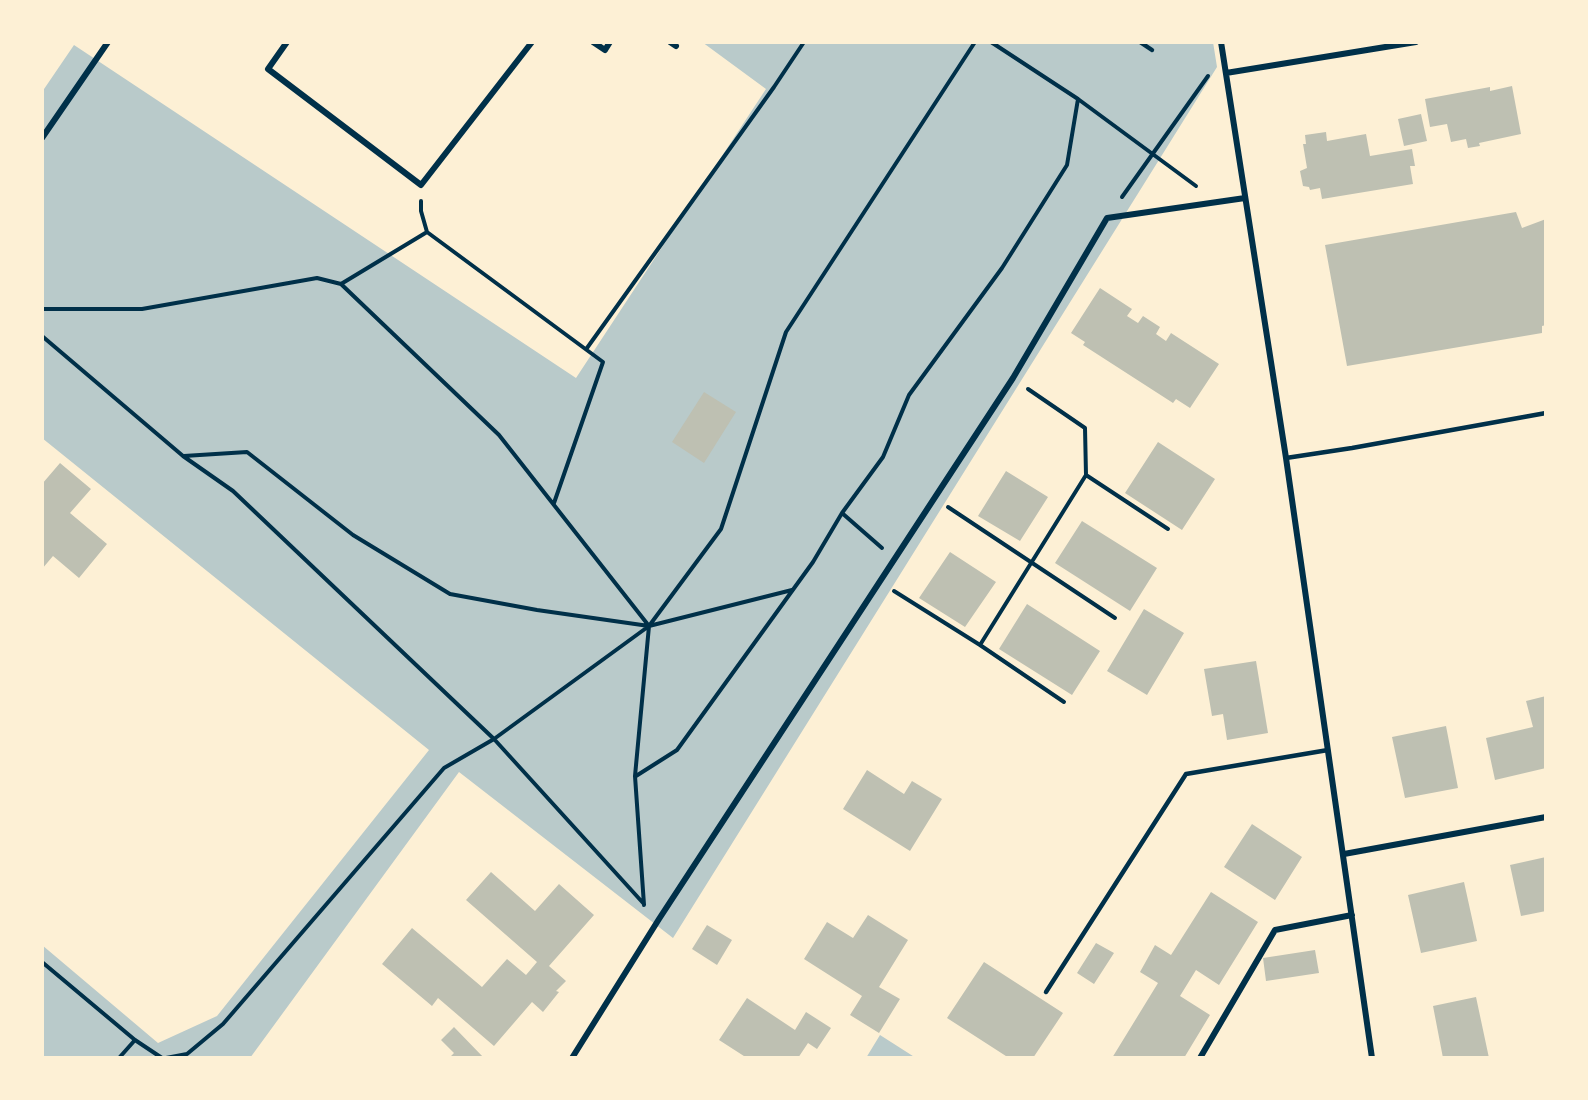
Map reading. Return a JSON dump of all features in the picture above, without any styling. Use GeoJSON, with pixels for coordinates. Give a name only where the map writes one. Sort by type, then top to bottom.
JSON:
{"type":"FeatureCollection","features":[{"type":"Feature","properties":{"kind":"street"},"geometry":{"type":"LineString","coordinates":[[42,138],[108,42]]}},
{"type":"Feature","properties":{"kind":"street"},"geometry":{"type":"LineString","coordinates":[[287,42],[268,69],[421,185],[532,42]]}},
{"type":"Feature","properties":{"kind":"street"},"geometry":{"type":"LineString","coordinates":[[592,42],[605,50],[610,42]]}},
{"type":"Feature","properties":{"kind":"street"},"geometry":{"type":"LineString","coordinates":[[1221,42],[1286,458],[1372,1058]]}},
{"type":"Feature","properties":{"kind":"street"},"geometry":{"type":"LineString","coordinates":[[1226,74],[1416,42]]}},
{"type":"Feature","properties":{"kind":"street"},"geometry":{"type":"LineString","coordinates":[[572,1058],[659,919],[1013,378],[1107,218],[1245,198]]}},
{"type":"Feature","properties":{"kind":"street"},"geometry":{"type":"LineString","coordinates":[[1344,854],[1546,817]]}},
{"type":"Feature","properties":{"kind":"street"},"geometry":{"type":"LineString","coordinates":[[1200,1058],[1275,930],[1352,915]]}},
{"type":"Feature","properties":{"kind":"lane"},"geometry":{"type":"LineString","coordinates":[[1140,42],[1152,50]]}},
{"type":"Feature","properties":{"kind":"lane"},"geometry":{"type":"LineString","coordinates":[[1286,458],[1546,413]]}},
{"type":"Feature","properties":{"kind":"lane"},"geometry":{"type":"LineString","coordinates":[[1046,992],[1186,774],[1328,750]]}},
{"type":"Feature","properties":{"kind":"path"},"geometry":{"type":"LineString","coordinates":[[587,348],[804,42]]}},
{"type":"Feature","properties":{"kind":"path"},"geometry":{"type":"LineString","coordinates":[[42,962],[135,1040],[164,1058],[187,1054],[223,1024],[444,768],[494,739],[649,626],[721,529],[786,332],[975,42]]}},
{"type":"Feature","properties":{"kind":"path"},"geometry":{"type":"LineString","coordinates":[[991,42],[1078,99],[1217,202]]}},
{"type":"Feature","properties":{"kind":"path"},"geometry":{"type":"LineString","coordinates":[[1107,218],[1203,82],[1224,57]]}},
{"type":"Feature","properties":{"kind":"path"},"geometry":{"type":"LineString","coordinates":[[635,776],[677,750],[813,562],[842,513],[883,457],[909,395],[1002,268],[1067,165],[1078,99]]}},
{"type":"Feature","properties":{"kind":"path"},"geometry":{"type":"LineString","coordinates":[[421,185],[421,211],[427,232],[603,362],[554,504]]}},
{"type":"Feature","properties":{"kind":"path"},"geometry":{"type":"LineString","coordinates":[[341,284],[427,232]]}},
{"type":"Feature","properties":{"kind":"path"},"geometry":{"type":"LineString","coordinates":[[42,309],[142,309],[317,278],[341,284],[499,435],[649,626],[635,776],[644,905]]}},
{"type":"Feature","properties":{"kind":"path"},"geometry":{"type":"LineString","coordinates":[[42,336],[183,456],[233,491],[494,739],[659,919]]}},
{"type":"Feature","properties":{"kind":"path"},"geometry":{"type":"LineString","coordinates":[[980,645],[1086,475],[1085,428],[1013,378]]}},
{"type":"Feature","properties":{"kind":"path"},"geometry":{"type":"LineString","coordinates":[[183,456],[247,452],[353,535],[450,594],[537,610],[649,626],[792,590]]}},
{"type":"Feature","properties":{"kind":"path"},"geometry":{"type":"LineString","coordinates":[[1086,475],[1168,529]]}},
{"type":"Feature","properties":{"kind":"path"},"geometry":{"type":"LineString","coordinates":[[934,498],[1115,618]]}},
{"type":"Feature","properties":{"kind":"path"},"geometry":{"type":"LineString","coordinates":[[842,513],[894,559]]}},
{"type":"Feature","properties":{"kind":"path"},"geometry":{"type":"LineString","coordinates":[[879,582],[980,645],[1064,702]]}},
{"type":"Feature","properties":{"kind":"path"},"geometry":{"type":"LineString","coordinates":[[119,1058],[135,1040]]}},
{"type":"Feature","properties":{"kind":"shaded area"},"geometry":{"type":"Polygon","coordinates":[[[702,42],[1213,42],[1217,67],[673,938],[459,772],[250,1058],[42,1058],[42,945],[158,1043],[217,1016],[429,750],[42,438],[42,92],[74,45],[576,378],[766,89],[702,42]]]}},
{"type":"Feature","properties":{"kind":"shaded area"},"geometry":{"type":"Polygon","coordinates":[[[880,1035],[916,1058],[866,1058],[880,1035]]]}},
{"type":"Feature","properties":{"kind":"building"},"geometry":{"type":"Polygon","coordinates":[[[1512,86],[1521,134],[1479,143],[1480,146],[1468,148],[1466,139],[1451,142],[1447,124],[1430,127],[1425,99],[1490,87],[1490,91],[1512,86]]]}},
{"type":"Feature","properties":{"kind":"building"},"geometry":{"type":"Polygon","coordinates":[[[1421,114],[1427,141],[1404,146],[1398,119],[1421,114]]]}},
{"type":"Feature","properties":{"kind":"building"},"geometry":{"type":"Polygon","coordinates":[[[1326,132],[1327,141],[1366,134],[1370,156],[1412,149],[1415,166],[1410,166],[1413,184],[1322,199],[1320,188],[1310,190],[1309,187],[1303,186],[1300,171],[1307,168],[1303,144],[1306,144],[1305,135],[1326,132]]]}},
{"type":"Feature","properties":{"kind":"building"},"geometry":{"type":"Polygon","coordinates":[[[1516,212],[1522,228],[1546,219],[1546,325],[1542,326],[1542,333],[1347,366],[1325,245],[1516,212]]]}},
{"type":"Feature","properties":{"kind":"building"},"geometry":{"type":"Polygon","coordinates":[[[1100,288],[1132,309],[1127,316],[1138,323],[1143,316],[1160,327],[1156,334],[1166,341],[1171,333],[1219,364],[1190,408],[1176,399],[1173,403],[1083,345],[1085,342],[1071,333],[1100,288]]]}},
{"type":"Feature","properties":{"kind":"building"},"geometry":{"type":"Polygon","coordinates":[[[704,392],[736,412],[704,463],[672,442],[704,392]]]}},
{"type":"Feature","properties":{"kind":"building"},"geometry":{"type":"Polygon","coordinates":[[[1158,442],[1215,479],[1182,530],[1125,493],[1158,442]]]}},
{"type":"Feature","properties":{"kind":"building"},"geometry":{"type":"Polygon","coordinates":[[[60,463],[91,489],[70,513],[107,544],[79,578],[53,556],[42,569],[42,484],[60,463]]]}},
{"type":"Feature","properties":{"kind":"building"},"geometry":{"type":"Polygon","coordinates":[[[1006,471],[1048,497],[1020,541],[978,516],[1006,471]]]}},
{"type":"Feature","properties":{"kind":"building"},"geometry":{"type":"Polygon","coordinates":[[[1082,521],[1157,568],[1130,611],[1055,563],[1082,521]]]}},
{"type":"Feature","properties":{"kind":"building"},"geometry":{"type":"Polygon","coordinates":[[[950,552],[996,582],[965,627],[919,598],[950,552]]]}},
{"type":"Feature","properties":{"kind":"building"},"geometry":{"type":"Polygon","coordinates":[[[1027,604],[1100,651],[1072,695],[999,649],[1027,604]]]}},
{"type":"Feature","properties":{"kind":"building"},"geometry":{"type":"Polygon","coordinates":[[[1144,609],[1184,633],[1147,695],[1107,671],[1144,609]]]}},
{"type":"Feature","properties":{"kind":"building"},"geometry":{"type":"Polygon","coordinates":[[[1256,661],[1268,733],[1227,740],[1223,714],[1212,716],[1204,669],[1256,661]]]}},
{"type":"Feature","properties":{"kind":"building"},"geometry":{"type":"Polygon","coordinates":[[[1546,696],[1546,768],[1495,780],[1486,738],[1533,727],[1526,701],[1546,696]]]}},
{"type":"Feature","properties":{"kind":"building"},"geometry":{"type":"Polygon","coordinates":[[[1446,726],[1458,788],[1405,798],[1392,737],[1446,726]]]}},
{"type":"Feature","properties":{"kind":"building"},"geometry":{"type":"Polygon","coordinates":[[[867,770],[904,794],[912,781],[942,799],[910,851],[843,809],[867,770]]]}},
{"type":"Feature","properties":{"kind":"building"},"geometry":{"type":"Polygon","coordinates":[[[1252,824],[1302,857],[1275,900],[1224,867],[1252,824]]]}},
{"type":"Feature","properties":{"kind":"building"},"geometry":{"type":"Polygon","coordinates":[[[1546,857],[1546,911],[1521,916],[1510,865],[1546,857]]]}},
{"type":"Feature","properties":{"kind":"building"},"geometry":{"type":"Polygon","coordinates":[[[491,872],[535,911],[559,884],[594,915],[549,966],[566,981],[556,991],[559,992],[543,1012],[532,1002],[494,1046],[438,998],[432,1006],[382,964],[412,928],[482,987],[507,959],[526,975],[537,962],[466,900],[491,872]]]}},
{"type":"Feature","properties":{"kind":"building"},"geometry":{"type":"Polygon","coordinates":[[[1464,882],[1477,941],[1421,953],[1408,895],[1464,882]]]}},
{"type":"Feature","properties":{"kind":"building"},"geometry":{"type":"Polygon","coordinates":[[[1211,892],[1258,922],[1219,985],[1196,970],[1180,996],[1210,1015],[1184,1058],[1112,1058],[1158,983],[1140,972],[1155,945],[1171,955],[1211,892]]]}},
{"type":"Feature","properties":{"kind":"building"},"geometry":{"type":"Polygon","coordinates":[[[868,915],[908,940],[879,987],[900,999],[879,1033],[850,1015],[862,996],[804,959],[827,922],[853,938],[868,915]]]}},
{"type":"Feature","properties":{"kind":"building"},"geometry":{"type":"Polygon","coordinates":[[[707,925],[732,940],[717,965],[692,949],[707,925]]]}},
{"type":"Feature","properties":{"kind":"building"},"geometry":{"type":"Polygon","coordinates":[[[1096,943],[1114,953],[1094,984],[1077,973],[1096,943]]]}},
{"type":"Feature","properties":{"kind":"building"},"geometry":{"type":"Polygon","coordinates":[[[1315,950],[1319,973],[1266,981],[1263,958],[1315,950]]]}},
{"type":"Feature","properties":{"kind":"building"},"geometry":{"type":"Polygon","coordinates":[[[984,962],[1063,1013],[1033,1058],[1009,1058],[947,1018],[984,962]]]}},
{"type":"Feature","properties":{"kind":"building"},"geometry":{"type":"Polygon","coordinates":[[[1476,997],[1489,1058],[1443,1058],[1433,1006],[1476,997]]]}},
{"type":"Feature","properties":{"kind":"building"},"geometry":{"type":"Polygon","coordinates":[[[747,998],[795,1030],[806,1012],[831,1028],[817,1049],[808,1043],[798,1058],[747,1058],[719,1040],[747,998]]]}},
{"type":"Feature","properties":{"kind":"building"},"geometry":{"type":"Polygon","coordinates":[[[454,1027],[484,1058],[449,1058],[454,1053],[441,1040],[454,1027]]]}}]}
